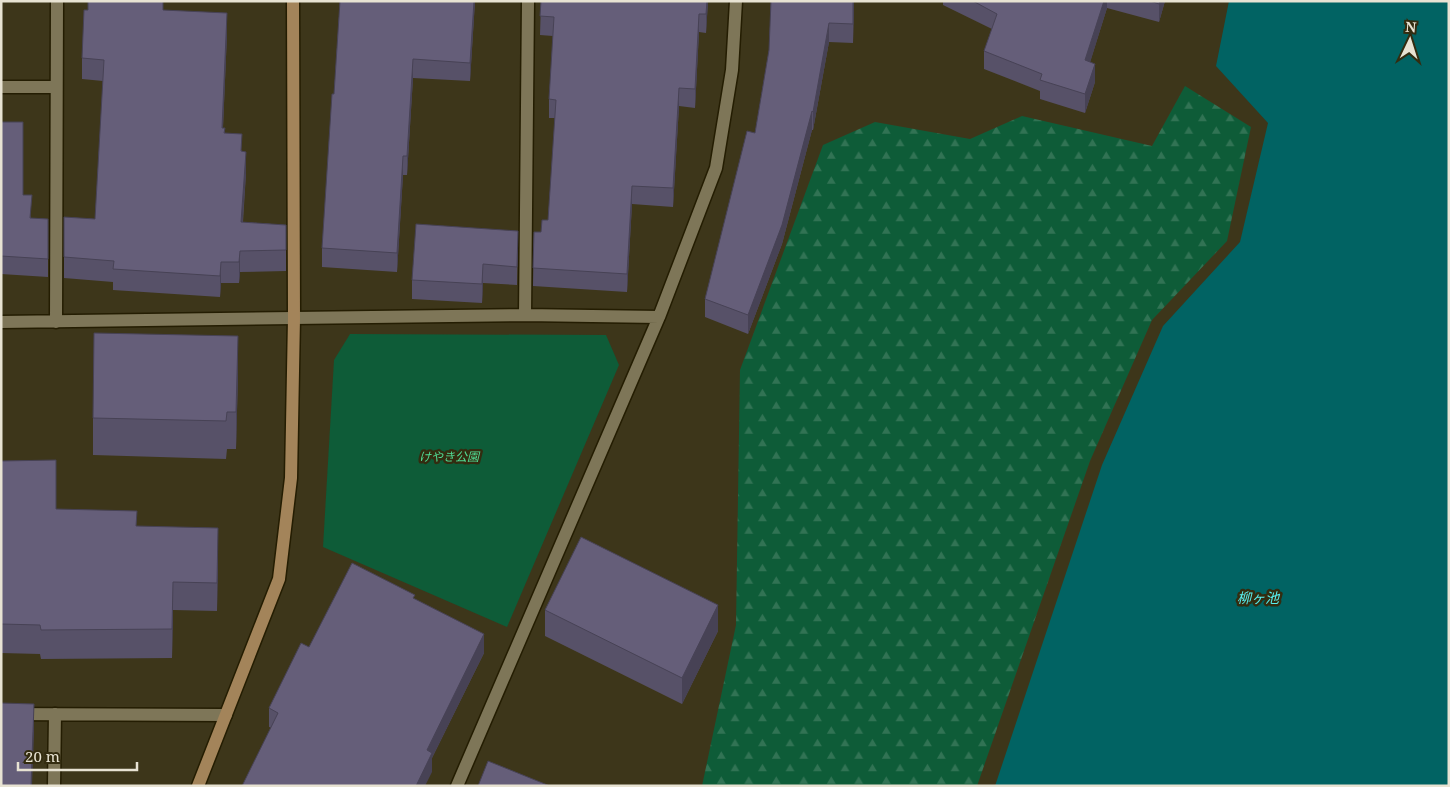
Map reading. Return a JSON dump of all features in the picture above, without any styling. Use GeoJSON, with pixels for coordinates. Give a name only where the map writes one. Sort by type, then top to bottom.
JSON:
{"type":"FeatureCollection","features":[{"type":"Feature","properties":{"kind":"street"},"geometry":{"type":"LineString","coordinates":[[56,1],[56,322]]}},
{"type":"Feature","properties":{"kind":"street"},"geometry":{"type":"LineString","coordinates":[[198,786],[279,579],[291,478],[294,318],[293,1]]}},
{"type":"Feature","properties":{"kind":"street"},"geometry":{"type":"LineString","coordinates":[[525,315],[528,1]]}},
{"type":"Feature","properties":{"kind":"street"},"geometry":{"type":"LineString","coordinates":[[457,786],[659,318],[716,168],[732,70],[736,1]]}},
{"type":"Feature","properties":{"kind":"street"},"geometry":{"type":"LineString","coordinates":[[1,87],[56,86]]}},
{"type":"Feature","properties":{"kind":"street"},"geometry":{"type":"LineString","coordinates":[[1,322],[525,315],[659,318]]}},
{"type":"Feature","properties":{"kind":"street"},"geometry":{"type":"LineString","coordinates":[[1,714],[226,715]]}},
{"type":"Feature","properties":{"kind":"street"},"geometry":{"type":"LineString","coordinates":[[54,714],[54,786]]}},
{"type":"Feature","properties":{"kind":"green space"},"geometry":{"type":"Polygon","coordinates":[[[1185,86],[1251,127],[1227,241],[1152,320],[1090,461],[977,786],[702,786],[736,625],[740,370],[823,145],[875,122],[970,139],[1022,116],[1152,146],[1185,86]]]}},
{"type":"Feature","properties":{"kind":"green space","name":"けやき公園"},"geometry":{"type":"Polygon","coordinates":[[[350,334],[606,335],[619,365],[507,627],[323,547],[334,360],[350,334]]]}},
{"type":"Feature","properties":{"kind":"water","name":"柳ヶ池"},"geometry":{"type":"Polygon","coordinates":[[[1229,1],[1449,1],[1449,786],[995,786],[1102,465],[1163,326],[1240,242],[1268,123],[1216,66],[1229,1]]]}},
{"type":"Feature","properties":{"kind":"building"},"geometry":{"type":"Polygon","coordinates":[[[88,1],[163,1],[163,10],[227,13],[222,128],[225,128],[224,133],[242,134],[241,151],[246,152],[241,222],[286,225],[286,250],[240,251],[239,262],[221,262],[220,276],[113,269],[114,261],[64,257],[64,217],[95,219],[104,60],[82,58],[84,10],[88,10],[88,1]]]}},
{"type":"Feature","properties":{"kind":"building"},"geometry":{"type":"Polygon","coordinates":[[[340,1],[474,1],[470,63],[413,59],[407,156],[403,156],[397,253],[322,248],[340,1]]]}},
{"type":"Feature","properties":{"kind":"building"},"geometry":{"type":"Polygon","coordinates":[[[541,1],[707,1],[706,14],[699,14],[695,89],[679,88],[673,188],[632,186],[627,274],[533,268],[534,232],[541,232],[542,220],[548,220],[556,100],[549,99],[554,17],[540,16],[541,1]]]}},
{"type":"Feature","properties":{"kind":"building"},"geometry":{"type":"Polygon","coordinates":[[[771,1],[853,1],[853,24],[829,23],[813,112],[782,225],[748,315],[705,299],[747,131],[755,133],[769,50],[771,1]]]}},
{"type":"Feature","properties":{"kind":"building"},"geometry":{"type":"Polygon","coordinates":[[[973,1],[1104,1],[1085,60],[1095,64],[1085,94],[1040,80],[1042,74],[984,51],[997,14],[973,1]]]}},
{"type":"Feature","properties":{"kind":"building"},"geometry":{"type":"Polygon","coordinates":[[[1,122],[23,122],[23,195],[32,195],[30,218],[48,219],[48,259],[1,256],[1,122]]]}},
{"type":"Feature","properties":{"kind":"building"},"geometry":{"type":"Polygon","coordinates":[[[416,224],[518,231],[517,267],[483,264],[482,284],[412,280],[416,224]]]}},
{"type":"Feature","properties":{"kind":"building"},"geometry":{"type":"Polygon","coordinates":[[[94,333],[238,336],[236,412],[227,412],[226,421],[93,418],[94,333]]]}},
{"type":"Feature","properties":{"kind":"building"},"geometry":{"type":"Polygon","coordinates":[[[56,460],[56,509],[137,511],[136,526],[218,528],[217,583],[173,582],[172,629],[41,630],[40,625],[1,624],[1,461],[56,460]]]}},
{"type":"Feature","properties":{"kind":"building"},"geometry":{"type":"Polygon","coordinates":[[[581,537],[718,605],[682,678],[545,610],[581,537]]]}},
{"type":"Feature","properties":{"kind":"building"},"geometry":{"type":"Polygon","coordinates":[[[352,563],[415,595],[413,598],[484,634],[427,750],[432,753],[416,786],[242,786],[278,713],[269,708],[301,643],[309,647],[352,563]]]}},
{"type":"Feature","properties":{"kind":"building"},"geometry":{"type":"Polygon","coordinates":[[[1,703],[34,704],[31,786],[1,786],[1,703]]]}},
{"type":"Feature","properties":{"kind":"building"},"geometry":{"type":"Polygon","coordinates":[[[488,761],[550,786],[478,786],[488,761]]]}}]}
